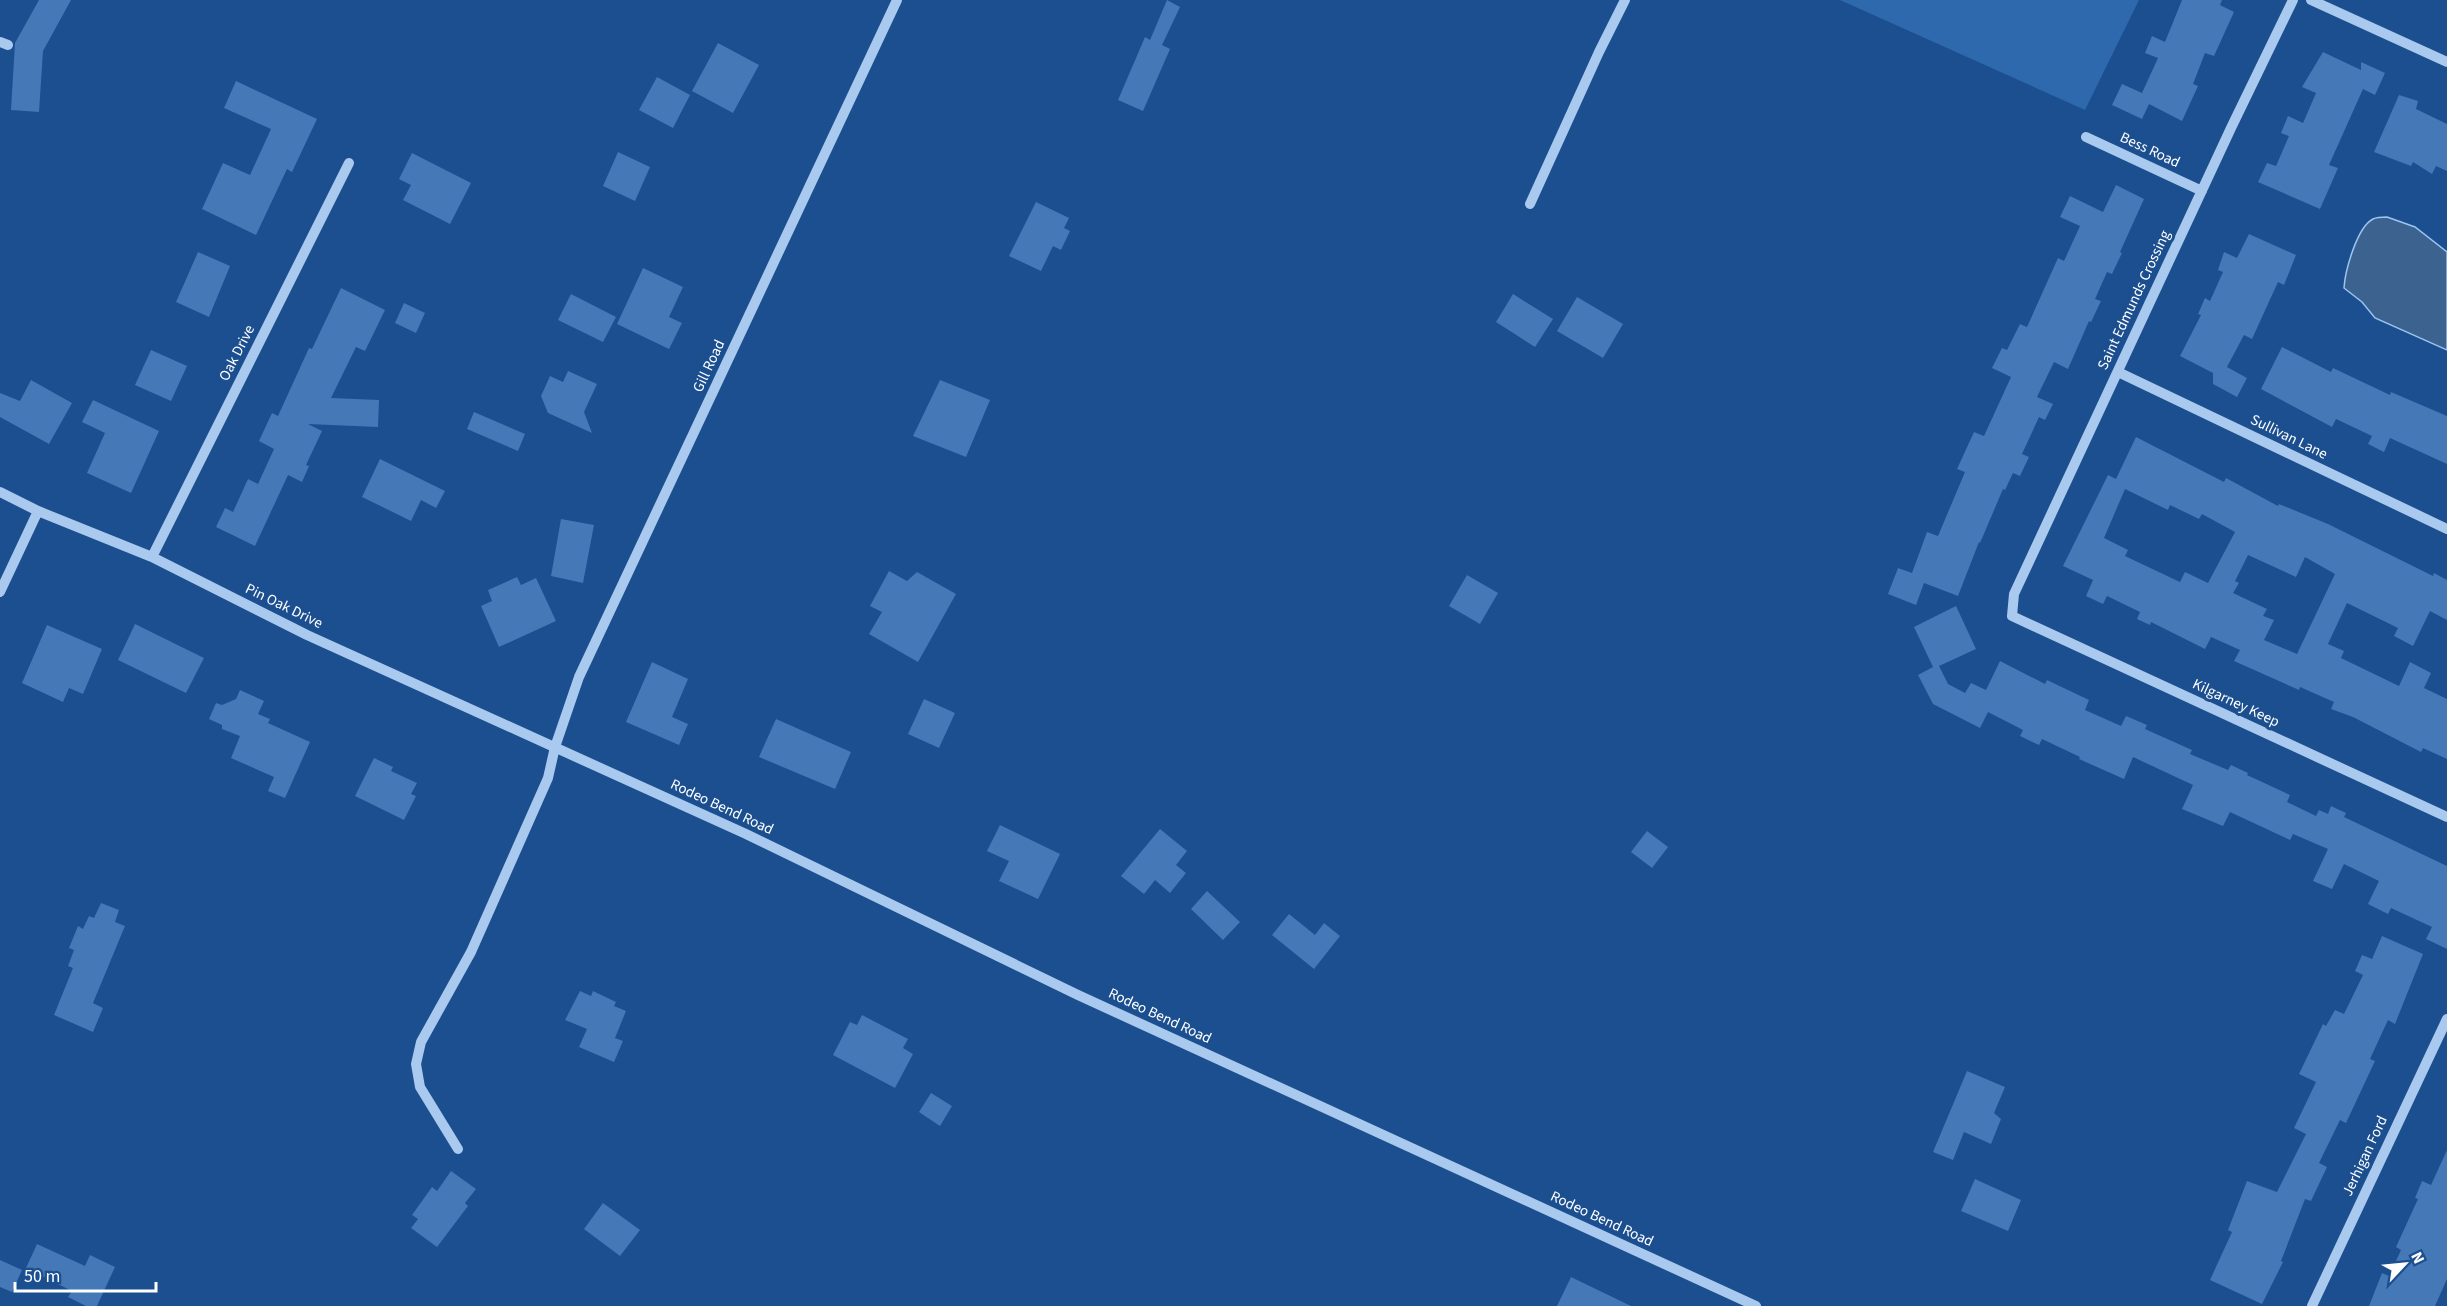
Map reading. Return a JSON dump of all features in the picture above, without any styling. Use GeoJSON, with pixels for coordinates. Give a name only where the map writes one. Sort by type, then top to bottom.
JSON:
{"type":"FeatureCollection","features":[{"type":"Feature","properties":{"kind":"street","name":"Gill Road"},"geometry":{"type":"LineString","coordinates":[[458,1149],[420,1087],[416,1064],[421,1042],[471,952],[548,778],[555,747],[579,677],[897,0]]}},
{"type":"Feature","properties":{"kind":"street"},"geometry":{"type":"LineString","coordinates":[[1530,204],[1625,0]]}},
{"type":"Feature","properties":{"kind":"street","name":"Saint Edmunds Crossing"},"geometry":{"type":"LineString","coordinates":[[2012,616],[2014,594],[2293,0]]}},
{"type":"Feature","properties":{"kind":"street"},"geometry":{"type":"LineString","coordinates":[[2311,0],[2447,62]]}},
{"type":"Feature","properties":{"kind":"street","name":"Bess Road"},"geometry":{"type":"LineString","coordinates":[[2086,137],[2202,191]]}},
{"type":"Feature","properties":{"kind":"street","name":"Oak Drive"},"geometry":{"type":"LineString","coordinates":[[152,557],[349,163]]}},
{"type":"Feature","properties":{"kind":"street","name":"Sullivan Lane"},"geometry":{"type":"LineString","coordinates":[[2118,372],[2447,529]]}},
{"type":"Feature","properties":{"kind":"street","name":"Pin Oak Drive"},"geometry":{"type":"LineString","coordinates":[[0,492],[38,511],[152,557],[307,635],[555,747]]}},
{"type":"Feature","properties":{"kind":"street"},"geometry":{"type":"LineString","coordinates":[[0,592],[38,511]]}},
{"type":"Feature","properties":{"kind":"street","name":"Kilgarney Keep"},"geometry":{"type":"LineString","coordinates":[[2012,616],[2447,817]]}},
{"type":"Feature","properties":{"kind":"street","name":"Rodeo Bend Road"},"geometry":{"type":"LineString","coordinates":[[555,747],[746,834],[1078,995],[1756,1306]]}},
{"type":"Feature","properties":{"kind":"street","name":"Jerhigan Ford"},"geometry":{"type":"LineString","coordinates":[[2312,1306],[2447,1019]]}},
{"type":"Feature","properties":{"kind":"shaded area"},"geometry":{"type":"Polygon","coordinates":[[[1840,0],[2139,0],[2085,110],[1840,0]]]}},
{"type":"Feature","properties":{"kind":"shaded area"},"geometry":{"type":"Polygon","coordinates":[[[2387,217],[2415,227],[2447,252],[2447,350],[2375,318],[2362,302],[2344,288],[2349,261],[2362,231],[2373,219],[2387,217]]]}},
{"type":"Feature","properties":{"kind":"building"},"geometry":{"type":"Polygon","coordinates":[[[39,0],[71,0],[43,51],[39,112],[11,110],[15,43],[39,0]]]}},
{"type":"Feature","properties":{"kind":"building"},"geometry":{"type":"Polygon","coordinates":[[[1167,0],[1180,7],[1162,45],[1170,49],[1143,111],[1118,100],[1145,37],[1150,40],[1167,0]]]}},
{"type":"Feature","properties":{"kind":"building"},"geometry":{"type":"Polygon","coordinates":[[[2182,0],[2222,0],[2220,5],[2234,12],[2214,56],[2205,53],[2193,84],[2198,86],[2182,121],[2149,104],[2142,119],[2112,105],[2122,84],[2142,93],[2158,58],[2145,53],[2152,36],[2165,42],[2182,0]]]}},
{"type":"Feature","properties":{"kind":"building"},"geometry":{"type":"Polygon","coordinates":[[[718,43],[759,65],[733,113],[692,91],[718,43]]]}},
{"type":"Feature","properties":{"kind":"building"},"geometry":{"type":"Polygon","coordinates":[[[2323,52],[2361,70],[2361,62],[2385,73],[2375,95],[2363,89],[2329,165],[2338,168],[2320,209],[2258,182],[2267,163],[2276,166],[2289,136],[2281,133],[2288,116],[2303,123],[2316,93],[2302,87],[2323,52]]]}},
{"type":"Feature","properties":{"kind":"building"},"geometry":{"type":"Polygon","coordinates":[[[657,77],[690,95],[673,128],[639,110],[657,77]]]}},
{"type":"Feature","properties":{"kind":"building"},"geometry":{"type":"Polygon","coordinates":[[[236,81],[317,119],[292,172],[287,169],[256,235],[202,209],[223,163],[250,175],[271,129],[224,108],[236,81]]]}},
{"type":"Feature","properties":{"kind":"building"},"geometry":{"type":"Polygon","coordinates":[[[2399,95],[2418,101],[2416,109],[2447,124],[2447,171],[2436,166],[2432,174],[2413,162],[2411,166],[2374,152],[2399,95]]]}},
{"type":"Feature","properties":{"kind":"building"},"geometry":{"type":"Polygon","coordinates":[[[618,152],[650,167],[635,201],[603,186],[618,152]]]}},
{"type":"Feature","properties":{"kind":"building"},"geometry":{"type":"Polygon","coordinates":[[[412,153],[471,183],[450,224],[403,200],[411,185],[399,179],[412,153]]]}},
{"type":"Feature","properties":{"kind":"building"},"geometry":{"type":"Polygon","coordinates":[[[2116,185],[2144,199],[2112,274],[2107,272],[2095,299],[2101,301],[2091,322],[2089,321],[2068,369],[2054,362],[2037,397],[2053,404],[2045,420],[2039,417],[2022,454],[2029,457],[2020,476],[2013,473],[2005,490],[2003,489],[1958,596],[1924,583],[1916,605],[1888,594],[1898,568],[1912,573],[1927,532],[1938,536],[1965,472],[1957,469],[1974,432],[1984,436],[2011,377],[1992,368],[2002,348],[2007,350],[2020,324],[2027,327],[2058,258],[2064,261],[2080,226],[2060,217],[2070,196],[2103,212],[2116,185]]]}},
{"type":"Feature","properties":{"kind":"building"},"geometry":{"type":"Polygon","coordinates":[[[1036,202],[1069,218],[1064,228],[1070,231],[1061,250],[1053,246],[1041,271],[1009,256],[1036,202]]]}},
{"type":"Feature","properties":{"kind":"building"},"geometry":{"type":"Polygon","coordinates":[[[2249,234],[2296,255],[2284,285],[2278,282],[2252,339],[2244,335],[2227,367],[2247,378],[2237,397],[2213,384],[2213,373],[2180,356],[2201,315],[2198,314],[2205,298],[2210,301],[2223,272],[2218,270],[2224,252],[2237,258],[2249,234]]]}},
{"type":"Feature","properties":{"kind":"building"},"geometry":{"type":"Polygon","coordinates":[[[198,252],[230,266],[209,317],[176,302],[198,252]]]}},
{"type":"Feature","properties":{"kind":"building"},"geometry":{"type":"Polygon","coordinates":[[[643,268],[683,287],[669,317],[682,323],[669,349],[617,324],[643,268]]]}},
{"type":"Feature","properties":{"kind":"building"},"geometry":{"type":"Polygon","coordinates":[[[341,288],[385,310],[365,351],[356,347],[331,398],[379,400],[378,427],[308,424],[322,431],[306,465],[309,466],[302,482],[288,475],[255,546],[216,527],[225,508],[233,512],[248,479],[258,484],[274,449],[259,441],[272,413],[278,416],[309,348],[312,349],[341,288]]]}},
{"type":"Feature","properties":{"kind":"building"},"geometry":{"type":"Polygon","coordinates":[[[571,294],[616,317],[603,342],[558,320],[571,294]]]}},
{"type":"Feature","properties":{"kind":"building"},"geometry":{"type":"Polygon","coordinates":[[[1513,294],[1553,319],[1535,347],[1496,322],[1513,294]]]}},
{"type":"Feature","properties":{"kind":"building"},"geometry":{"type":"Polygon","coordinates":[[[1577,297],[1623,324],[1603,358],[1557,331],[1577,297]]]}},
{"type":"Feature","properties":{"kind":"building"},"geometry":{"type":"Polygon","coordinates":[[[404,303],[425,313],[416,333],[395,323],[404,303]]]}},
{"type":"Feature","properties":{"kind":"building"},"geometry":{"type":"Polygon","coordinates":[[[2282,347],[2331,372],[2333,368],[2390,395],[2391,392],[2447,416],[2447,464],[2390,438],[2384,452],[2368,444],[2372,436],[2336,419],[2332,427],[2261,389],[2282,347]]]}},
{"type":"Feature","properties":{"kind":"building"},"geometry":{"type":"Polygon","coordinates":[[[151,350],[187,366],[171,401],[135,385],[151,350]]]}},
{"type":"Feature","properties":{"kind":"building"},"geometry":{"type":"Polygon","coordinates":[[[568,371],[597,384],[584,412],[592,433],[548,413],[541,396],[550,376],[563,382],[568,371]]]}},
{"type":"Feature","properties":{"kind":"building"},"geometry":{"type":"Polygon","coordinates":[[[31,380],[72,403],[49,444],[0,417],[0,393],[20,401],[31,380]]]}},
{"type":"Feature","properties":{"kind":"building"},"geometry":{"type":"Polygon","coordinates":[[[940,380],[990,400],[966,457],[913,436],[940,380]]]}},
{"type":"Feature","properties":{"kind":"building"},"geometry":{"type":"Polygon","coordinates":[[[93,400],[159,431],[131,493],[87,473],[105,433],[82,422],[93,400]]]}},
{"type":"Feature","properties":{"kind":"building"},"geometry":{"type":"Polygon","coordinates":[[[474,412],[525,434],[518,451],[467,429],[474,412]]]}},
{"type":"Feature","properties":{"kind":"building"},"geometry":{"type":"Polygon","coordinates":[[[2136,437],[2224,482],[2226,478],[2278,506],[2279,504],[2328,524],[2433,576],[2434,573],[2447,580],[2447,620],[2430,611],[2413,646],[2394,636],[2398,628],[2347,603],[2328,644],[2344,651],[2341,658],[2399,686],[2410,662],[2431,673],[2424,688],[2447,699],[2447,759],[2423,748],[2421,752],[2353,717],[2331,709],[2334,702],[2300,687],[2299,690],[2234,661],[2240,650],[2211,637],[2205,649],[2151,622],[2150,625],[2137,619],[2140,612],[2107,596],[2103,604],[2086,596],[2093,580],[2063,566],[2108,475],[2116,479],[2136,437]],[[2125,489],[2104,538],[2128,550],[2125,556],[2180,582],[2185,572],[2208,583],[2235,532],[2202,514],[2199,519],[2170,505],[2168,510],[2125,489]],[[2248,555],[2235,581],[2239,583],[2233,593],[2267,609],[2263,616],[2274,620],[2264,640],[2297,654],[2335,574],[2305,557],[2296,577],[2248,555]]]}},
{"type":"Feature","properties":{"kind":"building"},"geometry":{"type":"Polygon","coordinates":[[[380,459],[445,491],[436,508],[421,500],[411,521],[362,497],[380,459]]]}},
{"type":"Feature","properties":{"kind":"building"},"geometry":{"type":"Polygon","coordinates":[[[561,519],[594,525],[583,583],[551,576],[561,519]]]}},
{"type":"Feature","properties":{"kind":"building"},"geometry":{"type":"Polygon","coordinates":[[[889,571],[907,581],[917,572],[956,594],[918,662],[869,634],[882,612],[870,606],[889,571]]]}},
{"type":"Feature","properties":{"kind":"building"},"geometry":{"type":"Polygon","coordinates":[[[1467,575],[1498,593],[1480,624],[1449,606],[1467,575]]]}},
{"type":"Feature","properties":{"kind":"building"},"geometry":{"type":"Polygon","coordinates":[[[517,577],[521,585],[536,578],[556,621],[499,647],[481,606],[492,601],[488,590],[517,577]]]}},
{"type":"Feature","properties":{"kind":"building"},"geometry":{"type":"Polygon","coordinates":[[[1956,606],[1976,649],[1939,666],[1948,684],[1965,693],[1971,683],[1986,690],[2000,661],[2045,684],[2047,680],[2089,700],[2085,710],[2121,726],[2126,716],[2147,725],[2145,729],[2192,750],[2190,754],[2228,770],[2231,765],[2248,773],[2247,775],[2290,795],[2287,802],[2316,816],[2319,810],[2328,814],[2331,806],[2346,813],[2344,817],[2447,866],[2447,949],[2426,939],[2432,927],[2391,908],[2388,914],[2368,904],[2379,881],[2344,864],[2332,889],[2313,881],[2328,849],[2293,834],[2290,840],[2230,812],[2223,826],[2182,809],[2193,785],[2133,757],[2124,779],[2042,739],[2039,745],[2020,736],[2023,730],[1988,712],[1980,728],[1933,704],[1918,675],[1933,667],[1914,627],[1956,606]]]}},
{"type":"Feature","properties":{"kind":"building"},"geometry":{"type":"Polygon","coordinates":[[[135,624],[204,658],[186,693],[118,660],[135,624]]]}},
{"type":"Feature","properties":{"kind":"building"},"geometry":{"type":"Polygon","coordinates":[[[47,625],[102,649],[83,694],[69,688],[63,702],[22,683],[47,625]]]}},
{"type":"Feature","properties":{"kind":"building"},"geometry":{"type":"Polygon","coordinates":[[[652,662],[688,679],[672,717],[688,724],[679,745],[626,722],[652,662]]]}},
{"type":"Feature","properties":{"kind":"building"},"geometry":{"type":"Polygon","coordinates":[[[240,690],[264,701],[258,714],[270,719],[268,723],[310,742],[285,798],[268,791],[274,777],[231,758],[240,736],[222,729],[222,725],[209,719],[216,703],[222,705],[236,699],[240,690]]]}},
{"type":"Feature","properties":{"kind":"building"},"geometry":{"type":"Polygon","coordinates":[[[924,699],[955,713],[939,748],[908,734],[924,699]]]}},
{"type":"Feature","properties":{"kind":"building"},"geometry":{"type":"Polygon","coordinates":[[[776,719],[851,752],[835,789],[759,757],[776,719]]]}},
{"type":"Feature","properties":{"kind":"building"},"geometry":{"type":"Polygon","coordinates":[[[374,758],[393,767],[391,771],[417,783],[411,794],[416,796],[404,820],[355,796],[374,758]]]}},
{"type":"Feature","properties":{"kind":"building"},"geometry":{"type":"Polygon","coordinates":[[[1000,825],[1060,854],[1038,899],[999,881],[1009,861],[987,851],[1000,825]]]}},
{"type":"Feature","properties":{"kind":"building"},"geometry":{"type":"Polygon","coordinates":[[[1160,829],[1187,851],[1176,865],[1186,873],[1170,893],[1155,880],[1144,894],[1121,876],[1160,829]]]}},
{"type":"Feature","properties":{"kind":"building"},"geometry":{"type":"Polygon","coordinates":[[[1647,831],[1668,847],[1652,868],[1631,852],[1647,831]]]}},
{"type":"Feature","properties":{"kind":"building"},"geometry":{"type":"Polygon","coordinates":[[[1207,891],[1240,922],[1223,940],[1191,909],[1207,891]]]}},
{"type":"Feature","properties":{"kind":"building"},"geometry":{"type":"Polygon","coordinates":[[[101,903],[119,910],[115,922],[125,926],[93,1003],[103,1008],[93,1032],[54,1015],[73,968],[68,966],[74,950],[69,948],[78,926],[83,929],[89,916],[94,918],[101,903]]]}},
{"type":"Feature","properties":{"kind":"building"},"geometry":{"type":"Polygon","coordinates":[[[1289,914],[1315,935],[1324,923],[1340,936],[1314,969],[1272,935],[1289,914]]]}},
{"type":"Feature","properties":{"kind":"building"},"geometry":{"type":"Polygon","coordinates":[[[2382,936],[2423,954],[2395,1024],[2388,1020],[2370,1059],[2375,1061],[2346,1123],[2340,1120],[2319,1163],[2327,1167],[2311,1201],[2305,1199],[2281,1261],[2283,1262],[2262,1304],[2210,1280],[2232,1232],[2228,1230],[2247,1181],[2277,1192],[2306,1134],[2294,1128],[2316,1082],[2299,1074],[2323,1024],[2326,1026],[2335,1010],[2344,1014],[2363,975],[2355,971],[2362,955],[2372,959],[2382,936]]]}},
{"type":"Feature","properties":{"kind":"building"},"geometry":{"type":"Polygon","coordinates":[[[580,991],[591,996],[593,991],[616,1002],[614,1006],[626,1011],[615,1038],[623,1041],[614,1062],[579,1047],[587,1029],[565,1020],[580,991]]]}},
{"type":"Feature","properties":{"kind":"building"},"geometry":{"type":"Polygon","coordinates":[[[862,1015],[908,1039],[903,1048],[913,1054],[895,1088],[833,1055],[850,1022],[857,1025],[862,1015]]]}},
{"type":"Feature","properties":{"kind":"building"},"geometry":{"type":"Polygon","coordinates":[[[1967,1071],[2005,1087],[1994,1113],[2001,1119],[1991,1144],[1964,1132],[1953,1160],[1933,1152],[1967,1071]]]}},
{"type":"Feature","properties":{"kind":"building"},"geometry":{"type":"Polygon","coordinates":[[[931,1093],[952,1106],[940,1126],[919,1112],[931,1093]]]}},
{"type":"Feature","properties":{"kind":"building"},"geometry":{"type":"Polygon","coordinates":[[[2447,1150],[2447,1279],[2435,1306],[2369,1306],[2382,1273],[2389,1276],[2401,1250],[2396,1247],[2418,1199],[2415,1198],[2422,1181],[2431,1185],[2447,1150]]]}},
{"type":"Feature","properties":{"kind":"building"},"geometry":{"type":"Polygon","coordinates":[[[451,1171],[476,1189],[465,1203],[468,1206],[437,1247],[411,1228],[418,1219],[412,1215],[432,1187],[437,1191],[451,1171]]]}},
{"type":"Feature","properties":{"kind":"building"},"geometry":{"type":"Polygon","coordinates":[[[1975,1179],[2021,1200],[2008,1231],[1961,1211],[1975,1179]]]}},
{"type":"Feature","properties":{"kind":"building"},"geometry":{"type":"Polygon","coordinates":[[[603,1203],[640,1230],[620,1256],[584,1229],[603,1203]]]}},
{"type":"Feature","properties":{"kind":"building"},"geometry":{"type":"Polygon","coordinates":[[[37,1244],[85,1266],[90,1255],[115,1267],[97,1306],[86,1306],[68,1297],[72,1291],[26,1268],[37,1244]]]}},
{"type":"Feature","properties":{"kind":"building"},"geometry":{"type":"Polygon","coordinates":[[[0,1260],[22,1270],[12,1292],[0,1287],[0,1260]]]}},
{"type":"Feature","properties":{"kind":"building"},"geometry":{"type":"Polygon","coordinates":[[[1571,1277],[1631,1306],[1557,1306],[1571,1277]]]}}]}
